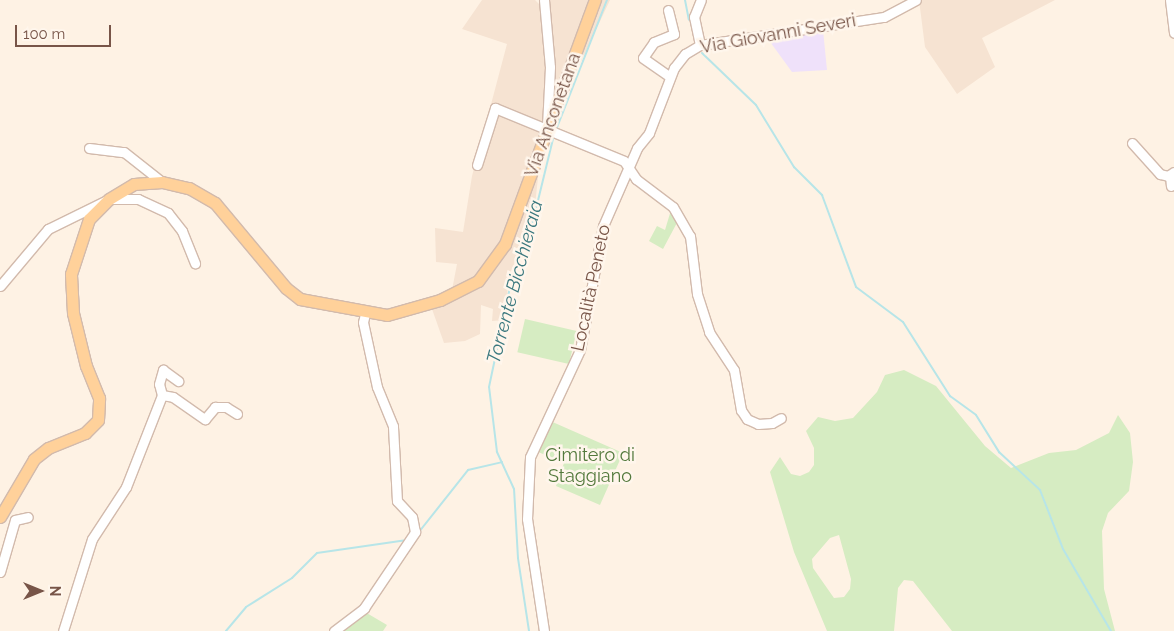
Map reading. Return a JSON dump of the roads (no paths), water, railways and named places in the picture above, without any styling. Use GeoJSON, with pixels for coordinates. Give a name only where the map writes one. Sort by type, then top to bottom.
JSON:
{"type":"FeatureCollection","features":[{"type":"Feature","properties":{"kind":"main road","name":"Via Anconetana"},"geometry":{"type":"LineString","coordinates":[[0,517],[34,459],[48,448],[85,433],[98,420],[99,398],[86,366],[73,313],[71,274],[89,219],[109,199],[134,184],[162,182],[189,188],[215,203],[291,293],[314,303],[366,314],[387,315],[423,307],[470,287],[489,270],[505,244],[553,129],[595,0]]}},
{"type":"Feature","properties":{"kind":"street"},"geometry":{"type":"LineString","coordinates":[[544,0],[553,129]]}},
{"type":"Feature","properties":{"kind":"street"},"geometry":{"type":"LineString","coordinates":[[700,0],[694,17],[700,45]]}},
{"type":"Feature","properties":{"kind":"street","name":"Via Giovanni Severi"},"geometry":{"type":"LineString","coordinates":[[637,148],[649,134],[670,77],[685,54],[700,45],[884,17],[916,0]]}},
{"type":"Feature","properties":{"kind":"street"},"geometry":{"type":"LineString","coordinates":[[1170,0],[1174,33]]}},
{"type":"Feature","properties":{"kind":"street"},"geometry":{"type":"LineString","coordinates":[[668,10],[674,34],[654,42],[643,58],[670,77]]}},
{"type":"Feature","properties":{"kind":"street"},"geometry":{"type":"LineString","coordinates":[[477,165],[495,108],[611,153],[629,165],[636,179],[673,207],[690,236],[697,294],[709,332],[734,370],[741,410],[747,419],[758,424],[772,423],[781,418]]}},
{"type":"Feature","properties":{"kind":"street"},"geometry":{"type":"LineString","coordinates":[[1132,144],[1156,172],[1172,174],[1171,186]]}},
{"type":"Feature","properties":{"kind":"street"},"geometry":{"type":"LineString","coordinates":[[89,148],[124,152],[162,182]]}},
{"type":"Feature","properties":{"kind":"street"},"geometry":{"type":"LineString","coordinates":[[611,153],[637,148]]}},
{"type":"Feature","properties":{"kind":"street","name":"Località Peneto"},"geometry":{"type":"LineString","coordinates":[[544,631],[526,519],[530,457],[580,350],[599,239],[637,148]]}},
{"type":"Feature","properties":{"kind":"street"},"geometry":{"type":"LineString","coordinates":[[0,286],[48,229],[109,199],[138,199],[168,213],[182,231],[195,264]]}},
{"type":"Feature","properties":{"kind":"street"},"geometry":{"type":"LineString","coordinates":[[334,631],[364,608],[415,532],[412,517],[398,501],[393,426],[377,387],[363,322],[366,314]]}},
{"type":"Feature","properties":{"kind":"street"},"geometry":{"type":"LineString","coordinates":[[63,631],[92,539],[126,487],[162,394],[159,384],[163,370],[178,381]]}},
{"type":"Feature","properties":{"kind":"street"},"geometry":{"type":"LineString","coordinates":[[162,394],[173,397],[205,418],[215,407],[226,407],[237,414]]}},
{"type":"Feature","properties":{"kind":"street"},"geometry":{"type":"LineString","coordinates":[[0,572],[15,520],[28,517]]}},
{"type":"Feature","properties":{"kind":"waterway","name":"Torrente Bicchieraia"},"geometry":{"type":"LineString","coordinates":[[556,130],[607,0]]}},
{"type":"Feature","properties":{"kind":"waterway"},"geometry":{"type":"LineString","coordinates":[[685,0],[689,20]]}},
{"type":"Feature","properties":{"kind":"waterway"},"geometry":{"type":"LineString","coordinates":[[702,53],[756,105],[794,167],[822,195],[856,287],[903,322],[950,396],[976,415],[999,452],[1040,490],[1063,549],[1111,631]]}},
{"type":"Feature","properties":{"kind":"waterway","name":"Torrente Bicchieraia"},"geometry":{"type":"LineString","coordinates":[[529,631],[518,558],[514,489],[497,452],[489,387],[511,283],[533,221],[554,135]]}},
{"type":"Feature","properties":{"kind":"waterway"},"geometry":{"type":"LineString","coordinates":[[411,542],[468,470],[502,462]]}},
{"type":"Feature","properties":{"kind":"waterway"},"geometry":{"type":"LineString","coordinates":[[226,631],[246,607],[292,578],[317,553],[407,540]]}},
{"type":"Feature","properties":{"kind":"park label","name":"Cimitero di Staggiano"},"geometry":{"type":"Point","coordinates":[590,466]}}]}
